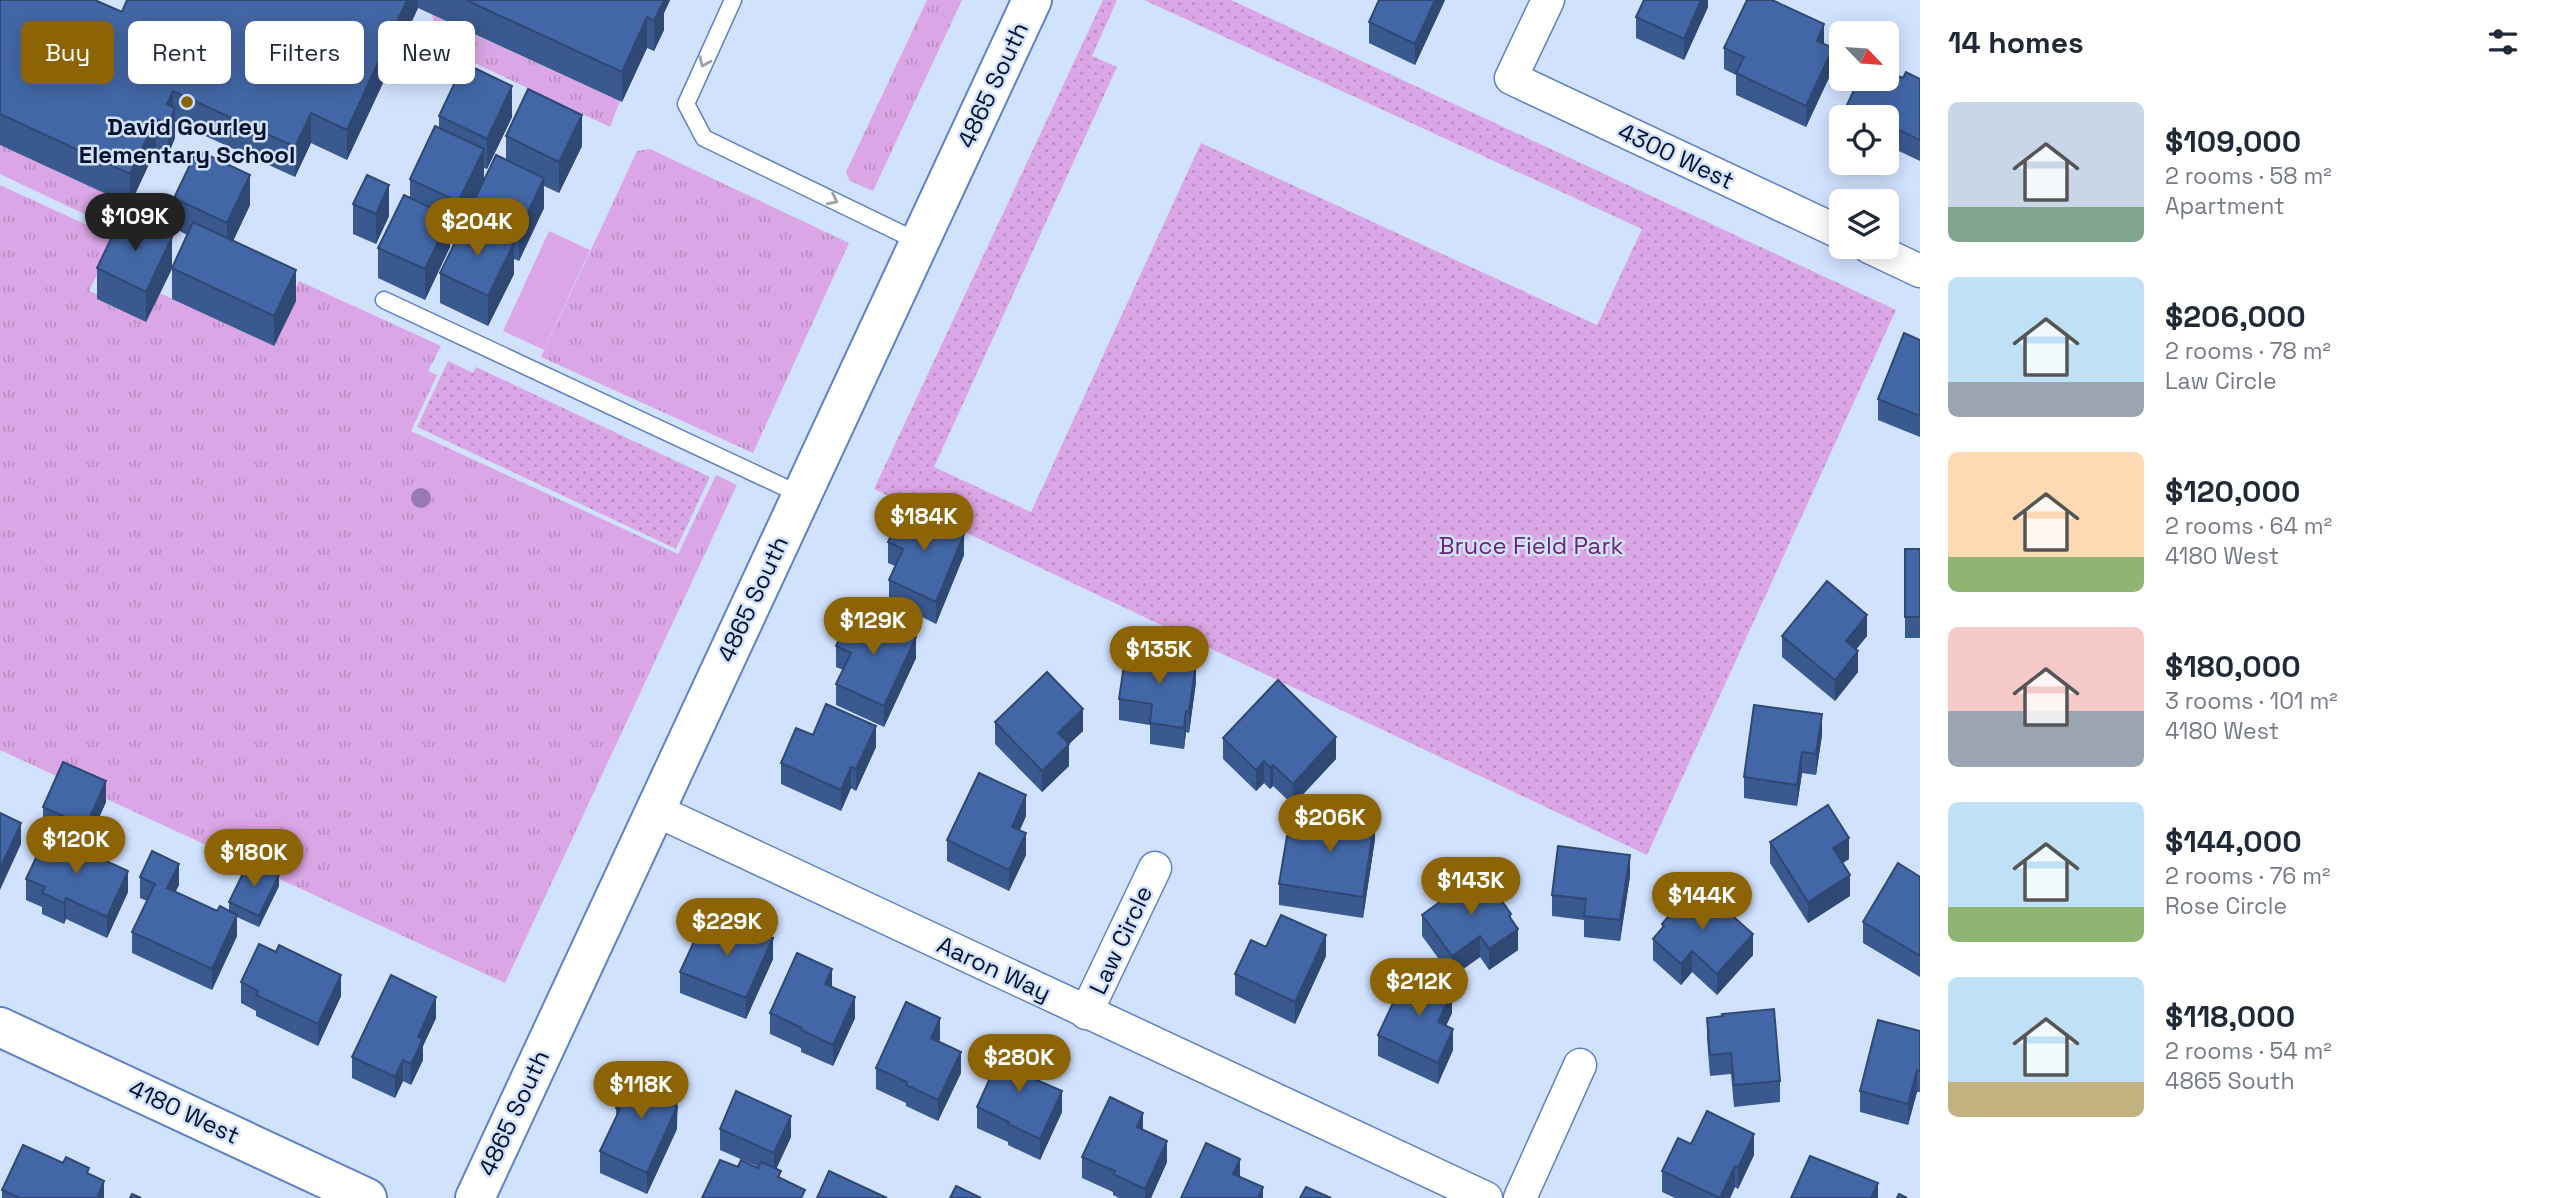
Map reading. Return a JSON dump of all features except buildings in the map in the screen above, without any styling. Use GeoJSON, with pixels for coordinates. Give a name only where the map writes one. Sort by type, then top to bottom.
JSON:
{"type":"FeatureCollection","features":[{"type":"Feature","properties":{"kind":"street","name":"4865 South"},"geometry":{"type":"LineString","coordinates":[[475,1198],[1032,0]]}},
{"type":"Feature","properties":{"kind":"street","name":"4300 West"},"geometry":{"type":"LineString","coordinates":[[1548,0],[1511,78],[1829,227]]}},
{"type":"Feature","properties":{"kind":"street"},"geometry":{"type":"LineString","coordinates":[[1894,259],[1920,271]]}},
{"type":"Feature","properties":{"kind":"street","name":"Aaron Way"},"geometry":{"type":"LineString","coordinates":[[655,810],[1486,1198]]}},
{"type":"Feature","properties":{"kind":"street","name":"Law Circle"},"geometry":{"type":"LineString","coordinates":[[1086,1013],[1155,868]]}},
{"type":"Feature","properties":{"kind":"street","name":"4180 West"},"geometry":{"type":"LineString","coordinates":[[0,1027],[368,1198]]}},
{"type":"Feature","properties":{"kind":"street"},"geometry":{"type":"LineString","coordinates":[[1520,1198],[1580,1065]]}},
{"type":"Feature","properties":{"kind":"lane"},"geometry":{"type":"LineString","coordinates":[[733,0],[686,104],[704,138],[919,242]]}},
{"type":"Feature","properties":{"kind":"lane"},"geometry":{"type":"LineString","coordinates":[[383,300],[801,495]]}},
{"type":"Feature","properties":{"kind":"green space"},"geometry":{"type":"Polygon","coordinates":[[[927,0],[962,0],[873,191],[850,181],[846,172],[927,0]]]}},
{"type":"Feature","properties":{"kind":"green space","name":"Bruce Field Park"},"geometry":{"type":"Polygon","coordinates":[[[1103,0],[1117,0],[1092,56],[1117,67],[934,467],[1031,512],[1201,143],[1597,325],[1642,229],[1144,0],[1231,0],[1896,310],[1647,855],[874,489],[1103,0]]]}},
{"type":"Feature","properties":{"kind":"green space"},"geometry":{"type":"Polygon","coordinates":[[[432,15],[445,21],[434,21],[432,15]]]}},
{"type":"Feature","properties":{"kind":"green space"},"geometry":{"type":"Polygon","coordinates":[[[475,35],[620,101],[610,127],[475,63],[475,35]]]}},
{"type":"Feature","properties":{"kind":"green space"},"geometry":{"type":"Polygon","coordinates":[[[0,145],[130,205],[118,230],[0,174],[0,145]]]}},
{"type":"Feature","properties":{"kind":"green space"},"geometry":{"type":"Polygon","coordinates":[[[650,149],[849,243],[753,453],[541,357],[637,151],[650,149]]]}},
{"type":"Feature","properties":{"kind":"green space"},"geometry":{"type":"Polygon","coordinates":[[[0,185],[115,238],[89,291],[99,295],[97,299],[146,322],[160,293],[274,346],[295,301],[291,299],[299,281],[441,346],[428,371],[437,375],[411,431],[678,554],[716,475],[737,485],[505,983],[0,750],[0,185]]]}},
{"type":"Feature","properties":{"kind":"green space"},"geometry":{"type":"Polygon","coordinates":[[[549,231],[590,250],[544,350],[503,331],[549,231]]]}},
{"type":"Feature","properties":{"kind":"green space"},"geometry":{"type":"Polygon","coordinates":[[[448,361],[473,373],[476,367],[710,477],[676,549],[417,427],[448,361]]]}},
{"type":"Feature","properties":{"kind":"place","name":"David Gourley Elementary School"},"geometry":{"type":"Point","coordinates":[187,102]}}]}
